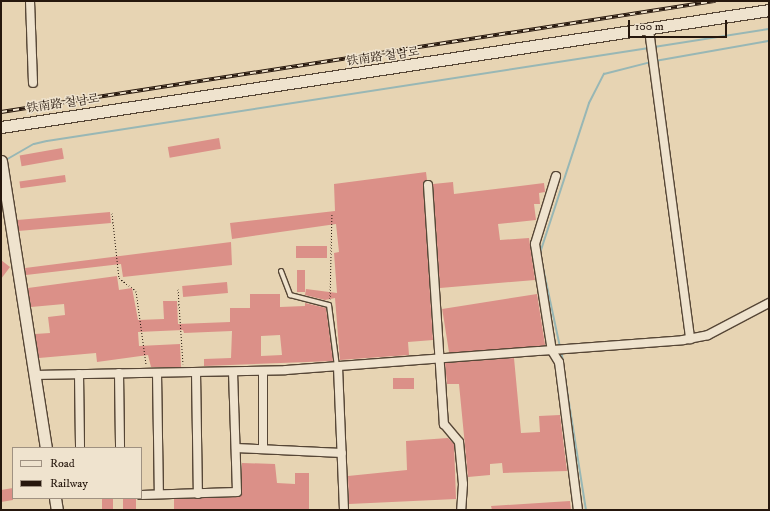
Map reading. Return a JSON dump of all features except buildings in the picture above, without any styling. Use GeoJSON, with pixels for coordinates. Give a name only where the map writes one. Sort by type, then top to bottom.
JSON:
{"type":"FeatureCollection","features":[{"type":"Feature","properties":{"kind":"street"},"geometry":{"type":"LineString","coordinates":[[30,1],[33,83]]}},
{"type":"Feature","properties":{"kind":"street","name":"铁南路 철남로"},"geometry":{"type":"LineString","coordinates":[[1,127],[650,30],[769,10]]}},
{"type":"Feature","properties":{"kind":"street"},"geometry":{"type":"LineString","coordinates":[[650,30],[690,338]]}},
{"type":"Feature","properties":{"kind":"street"},"geometry":{"type":"LineString","coordinates":[[1,164],[46,447]]}},
{"type":"Feature","properties":{"kind":"street"},"geometry":{"type":"LineString","coordinates":[[556,176],[535,244],[558,350],[578,510]]}},
{"type":"Feature","properties":{"kind":"street"},"geometry":{"type":"LineString","coordinates":[[428,185],[444,424],[459,442],[463,484],[461,510]]}},
{"type":"Feature","properties":{"kind":"street"},"geometry":{"type":"LineString","coordinates":[[34,375],[233,372],[338,367],[690,338],[708,335],[769,303]]}},
{"type":"Feature","properties":{"kind":"street"},"geometry":{"type":"LineString","coordinates":[[338,367],[344,510]]}},
{"type":"Feature","properties":{"kind":"street"},"geometry":{"type":"LineString","coordinates":[[263,371],[264,449]]}},
{"type":"Feature","properties":{"kind":"street"},"geometry":{"type":"LineString","coordinates":[[196,372],[198,494]]}},
{"type":"Feature","properties":{"kind":"street"},"geometry":{"type":"LineString","coordinates":[[142,495],[237,492],[233,372]]}},
{"type":"Feature","properties":{"kind":"street"},"geometry":{"type":"LineString","coordinates":[[157,373],[159,494]]}},
{"type":"Feature","properties":{"kind":"street"},"geometry":{"type":"LineString","coordinates":[[79,374],[80,447]]}},
{"type":"Feature","properties":{"kind":"street"},"geometry":{"type":"LineString","coordinates":[[119,374],[120,447]]}},
{"type":"Feature","properties":{"kind":"street"},"geometry":{"type":"LineString","coordinates":[[236,448],[342,453]]}},
{"type":"Feature","properties":{"kind":"street"},"geometry":{"type":"LineString","coordinates":[[55,499],[57,510]]}},
{"type":"Feature","properties":{"kind":"lane"},"geometry":{"type":"LineString","coordinates":[[281,271],[290,295],[329,305],[338,367]]}},
{"type":"Feature","properties":{"kind":"path"},"geometry":{"type":"LineString","coordinates":[[112,213],[119,278],[136,291],[148,373]]}},
{"type":"Feature","properties":{"kind":"path"},"geometry":{"type":"LineString","coordinates":[[329,305],[332,214]]}},
{"type":"Feature","properties":{"kind":"path"},"geometry":{"type":"LineString","coordinates":[[178,289],[184,372]]}},
{"type":"Feature","properties":{"kind":"waterway"},"geometry":{"type":"LineString","coordinates":[[654,47],[769,29]]}},
{"type":"Feature","properties":{"kind":"waterway"},"geometry":{"type":"LineString","coordinates":[[655,61],[769,41]]}},
{"type":"Feature","properties":{"kind":"waterway"},"geometry":{"type":"LineString","coordinates":[[4,161],[34,144],[47,141],[649,48]]}},
{"type":"Feature","properties":{"kind":"waterway"},"geometry":{"type":"LineString","coordinates":[[540,253],[589,103],[604,74],[651,62]]}},
{"type":"Feature","properties":{"kind":"waterway"},"geometry":{"type":"LineString","coordinates":[[542,263],[560,347]]}},
{"type":"Feature","properties":{"kind":"waterway"},"geometry":{"type":"LineString","coordinates":[[561,351],[563,361]]}},
{"type":"Feature","properties":{"kind":"waterway"},"geometry":{"type":"LineString","coordinates":[[563,365],[586,510]]}},
{"type":"Feature","properties":{"kind":"railway"},"geometry":{"type":"LineString","coordinates":[[1,112],[715,1]]}}]}
